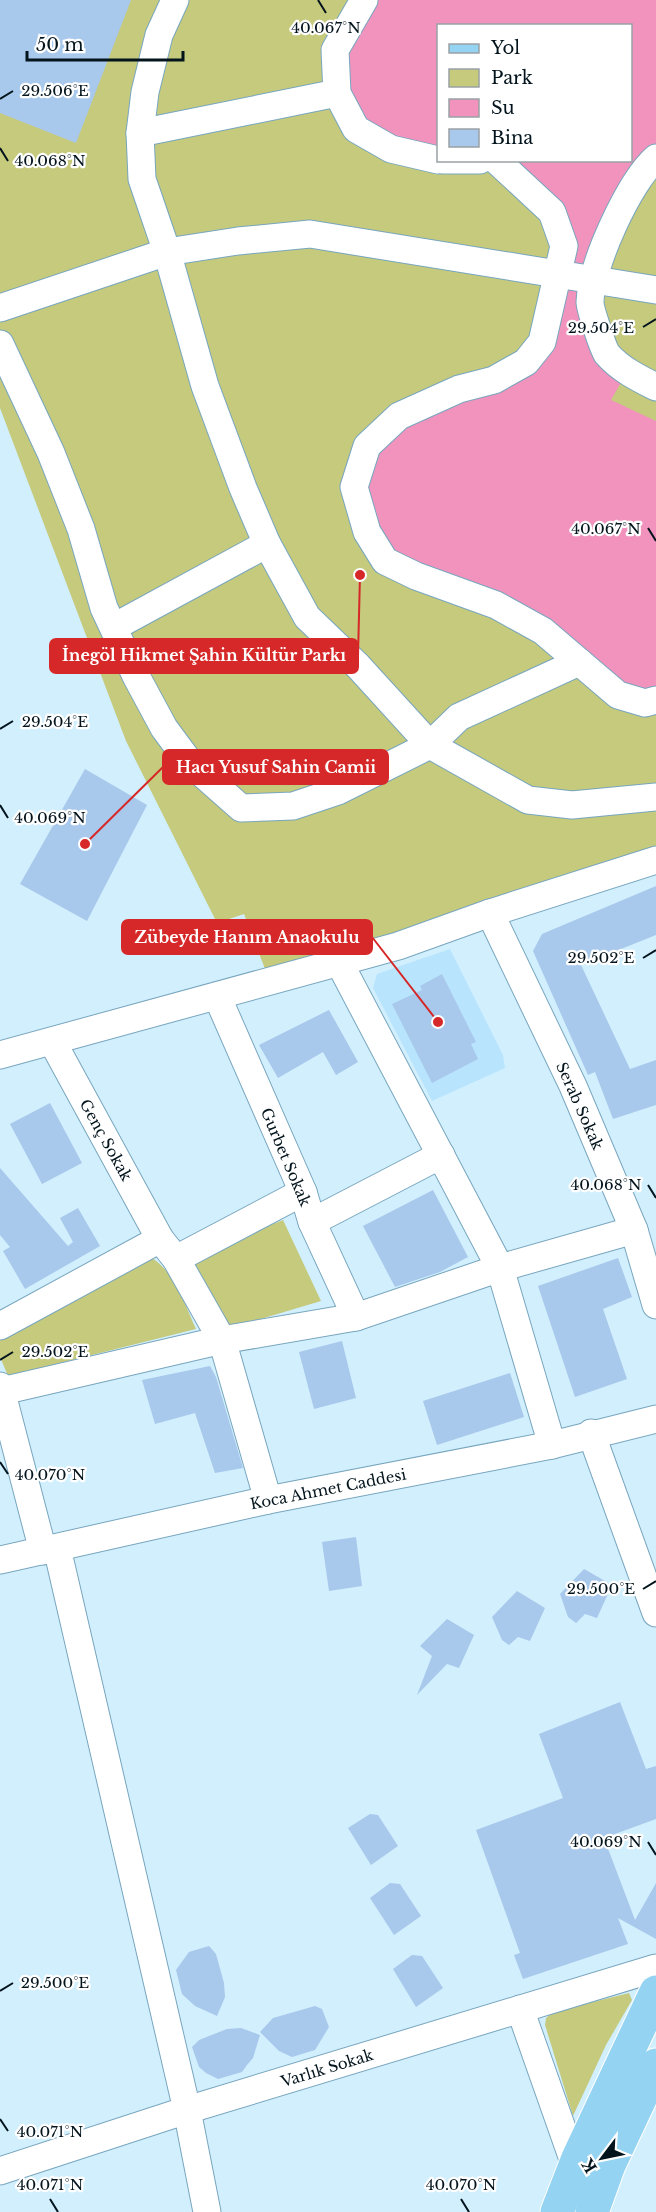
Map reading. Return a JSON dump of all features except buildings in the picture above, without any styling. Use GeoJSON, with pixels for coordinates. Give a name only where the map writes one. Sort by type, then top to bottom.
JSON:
{"type":"FeatureCollection","features":[{"type":"Feature","properties":{"kind":"main road"},"geometry":{"type":"LineString","coordinates":[[557,2212],[575,2165],[656,1992]]}},
{"type":"Feature","properties":{"kind":"main road"},"geometry":{"type":"LineString","coordinates":[[592,2212],[609,2165],[656,2065]]}},
{"type":"Feature","properties":{"kind":"street"},"geometry":{"type":"LineString","coordinates":[[174,0],[156,46],[145,92],[140,133],[142,179],[167,252],[206,386],[267,544],[307,617],[358,666],[430,745],[528,800],[572,805],[656,797]]}},
{"type":"Feature","properties":{"kind":"street"},"geometry":{"type":"LineString","coordinates":[[364,0],[335,50],[337,93],[356,129],[391,149],[437,159]]}},
{"type":"Feature","properties":{"kind":"street"},"geometry":{"type":"LineString","coordinates":[[140,133],[337,93]]}},
{"type":"Feature","properties":{"kind":"street"},"geometry":{"type":"LineString","coordinates":[[656,158],[647,166],[621,209],[604,248],[590,303],[606,352],[627,372],[656,387]]}},
{"type":"Feature","properties":{"kind":"street"},"geometry":{"type":"LineString","coordinates":[[498,162],[552,212],[564,246],[542,342],[526,362],[494,380],[459,389],[399,416],[367,446],[354,487],[367,532],[385,561],[416,576],[496,605],[543,631],[618,695],[645,703],[656,700]]}},
{"type":"Feature","properties":{"kind":"street"},"geometry":{"type":"LineString","coordinates":[[0,308],[167,252],[238,241],[310,234],[656,290]]}},
{"type":"Feature","properties":{"kind":"street"},"geometry":{"type":"LineString","coordinates":[[0,344],[51,453],[81,529],[104,608],[136,676],[164,728],[190,763],[241,808],[293,807],[338,791],[430,745],[459,717],[579,662]]}},
{"type":"Feature","properties":{"kind":"street"},"geometry":{"type":"LineString","coordinates":[[114,627],[267,544]]}},
{"type":"Feature","properties":{"kind":"street"},"geometry":{"type":"LineString","coordinates":[[0,1055],[398,946],[490,913],[656,860]]}},
{"type":"Feature","properties":{"kind":"street","name":"Serab Sokak"},"geometry":{"type":"LineString","coordinates":[[490,913],[573,1086],[634,1230],[656,1305]]}},
{"type":"Feature","properties":{"kind":"street"},"geometry":{"type":"LineString","coordinates":[[339,962],[500,1268],[552,1445]]}},
{"type":"Feature","properties":{"kind":"street","name":"Gurbet Sokak"},"geometry":{"type":"LineString","coordinates":[[217,996],[303,1192],[312,1222],[356,1317]]}},
{"type":"Feature","properties":{"kind":"street","name":"Genç Sokak"},"geometry":{"type":"LineString","coordinates":[[52,1041],[168,1249],[222,1340],[267,1500]]}},
{"type":"Feature","properties":{"kind":"street"},"geometry":{"type":"LineString","coordinates":[[312,1222],[441,1155]]}},
{"type":"Feature","properties":{"kind":"street"},"geometry":{"type":"LineString","coordinates":[[0,1326],[168,1249],[303,1192]]}},
{"type":"Feature","properties":{"kind":"street"},"geometry":{"type":"LineString","coordinates":[[207,2212],[187,2110],[50,1550],[1,1389],[222,1340],[356,1317],[500,1268],[634,1230]]}},
{"type":"Feature","properties":{"kind":"street","name":"Koca Ahmet Caddesi"},"geometry":{"type":"LineString","coordinates":[[0,1560],[267,1500],[552,1445],[591,1433],[656,1419]]}},
{"type":"Feature","properties":{"kind":"street"},"geometry":{"type":"LineString","coordinates":[[591,1433],[656,1613]]}},
{"type":"Feature","properties":{"kind":"street","name":"Varlık Sokak"},"geometry":{"type":"LineString","coordinates":[[0,2171],[187,2110],[656,1968]]}},
{"type":"Feature","properties":{"kind":"street"},"geometry":{"type":"LineString","coordinates":[[520,2009],[575,2165]]}},
{"type":"Feature","properties":{"kind":"shaded area"},"geometry":{"type":"Polygon","coordinates":[[[450,949],[503,1055],[505,1068],[432,1101],[373,988],[377,974],[450,949]]]}},
{"type":"Feature","properties":{"kind":"green space"},"geometry":{"type":"Polygon","coordinates":[[[0,0],[656,0],[656,860],[270,982],[244,914],[217,923],[126,741],[0,408],[0,0]]]}},
{"type":"Feature","properties":{"kind":"green space"},"geometry":{"type":"Polygon","coordinates":[[[283,1220],[321,1301],[231,1328],[192,1265],[194,1256],[283,1220]]]}},
{"type":"Feature","properties":{"kind":"green space"},"geometry":{"type":"Polygon","coordinates":[[[150,1257],[166,1270],[172,1279],[196,1329],[8,1376],[0,1357],[0,1340],[5,1335],[150,1257]]]}},
{"type":"Feature","properties":{"kind":"green space"},"geometry":{"type":"Polygon","coordinates":[[[629,1993],[632,2000],[606,2045],[573,2116],[545,2025],[546,2018],[553,2012],[629,1993]]]}},
{"type":"Feature","properties":{"kind":"water"},"geometry":{"type":"Polygon","coordinates":[[[364,0],[656,0],[656,158],[590,303],[627,372],[611,400],[656,421],[656,700],[645,703],[543,631],[416,576],[367,532],[367,446],[526,362],[564,246],[497,162],[632,162],[632,24],[437,24],[437,160],[391,149],[337,93],[364,0]]]}},
{"type":"Feature","properties":{"kind":"place","name":"İnegöl Hikmet Şahin Kültür Parkı"},"geometry":{"type":"Point","coordinates":[360,575]}},
{"type":"Feature","properties":{"kind":"place","name":"Hacı Yusuf Sahin Camii"},"geometry":{"type":"Point","coordinates":[85,844]}},
{"type":"Feature","properties":{"kind":"place","name":"Zübeyde Hanım Anaokulu"},"geometry":{"type":"Point","coordinates":[438,1022]}}]}
